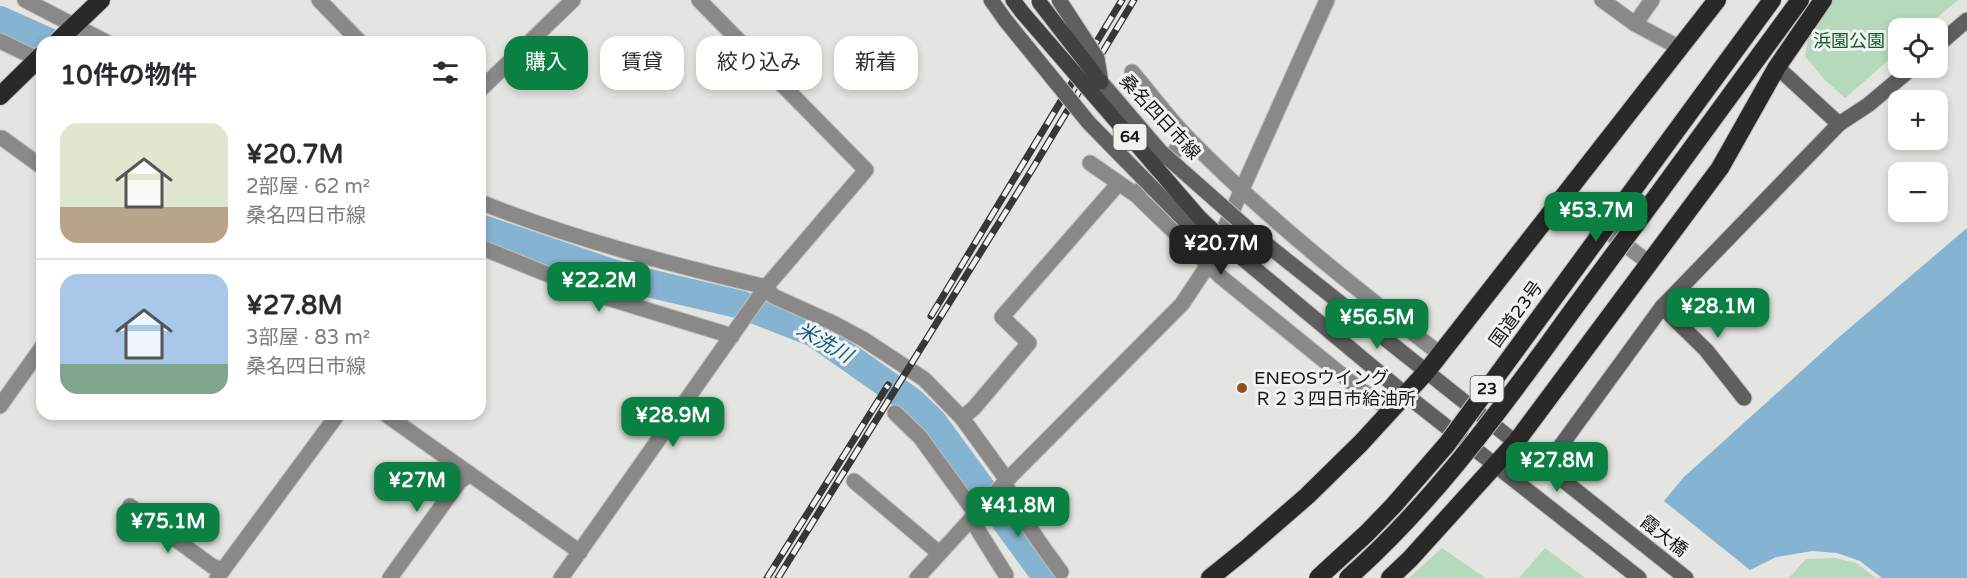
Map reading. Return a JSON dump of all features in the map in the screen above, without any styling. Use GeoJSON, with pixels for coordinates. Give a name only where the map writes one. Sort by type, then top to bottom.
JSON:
{"type":"FeatureCollection","features":[{"type":"Feature","properties":{"kind":"highway"},"geometry":{"type":"LineString","coordinates":[[66,34],[101,0]]}},
{"type":"Feature","properties":{"kind":"highway"},"geometry":{"type":"LineString","coordinates":[[1210,578],[1307,496],[1406,395],[1717,0]]}},
{"type":"Feature","properties":{"kind":"highway","name":"国道23号"},"geometry":{"type":"LineString","coordinates":[[1318,578],[1394,505],[1447,444],[1772,0]]}},
{"type":"Feature","properties":{"kind":"highway","name":"23"},"geometry":{"type":"LineString","coordinates":[[1348,578],[1410,518],[1512,394],[1800,0]]}},
{"type":"Feature","properties":{"kind":"highway"},"geometry":{"type":"LineString","coordinates":[[1390,578],[1516,442],[1720,168],[1777,67],[1823,0]]}},
{"type":"Feature","properties":{"kind":"highway"},"geometry":{"type":"LineString","coordinates":[[0,96],[36,63]]}},
{"type":"Feature","properties":{"kind":"main road"},"geometry":{"type":"LineString","coordinates":[[991,0],[1089,123],[1196,232],[1242,258],[1406,395],[1639,578]]}},
{"type":"Feature","properties":{"kind":"main road","name":"桑名四日市線"},"geometry":{"type":"LineString","coordinates":[[1059,0],[1097,58],[1101,82],[1160,151],[1256,236],[1546,466]]}},
{"type":"Feature","properties":{"kind":"main road"},"geometry":{"type":"LineString","coordinates":[[1038,1],[1101,82]]}},
{"type":"Feature","properties":{"kind":"main road","name":"64"},"geometry":{"type":"LineString","coordinates":[[1017,6],[1199,217],[1242,258]]}},
{"type":"Feature","properties":{"kind":"main road"},"geometry":{"type":"LineString","coordinates":[[1948,36],[1967,20]]}},
{"type":"Feature","properties":{"kind":"main road"},"geometry":{"type":"LineString","coordinates":[[1777,67],[1839,124]]}},
{"type":"Feature","properties":{"kind":"main road"},"geometry":{"type":"LineString","coordinates":[[1546,466],[1662,307],[1839,124],[1868,105],[1900,78]]}},
{"type":"Feature","properties":{"kind":"main road"},"geometry":{"type":"LineString","coordinates":[[1662,307],[1706,350],[1744,398]]}},
{"type":"Feature","properties":{"kind":"main road","name":"霞大橋"},"geometry":{"type":"LineString","coordinates":[[1546,466],[1686,578]]}},
{"type":"Feature","properties":{"kind":"street"},"geometry":{"type":"LineString","coordinates":[[25,0],[66,34]]}},
{"type":"Feature","properties":{"kind":"street"},"geometry":{"type":"LineString","coordinates":[[319,0],[354,36]]}},
{"type":"Feature","properties":{"kind":"street"},"geometry":{"type":"LineString","coordinates":[[486,84],[573,0]]}},
{"type":"Feature","properties":{"kind":"street"},"geometry":{"type":"LineString","coordinates":[[561,578],[764,289],[867,170],[699,0]]}},
{"type":"Feature","properties":{"kind":"street"},"geometry":{"type":"LineString","coordinates":[[917,578],[973,516],[1175,311],[1208,265],[1327,0]]}},
{"type":"Feature","properties":{"kind":"street"},"geometry":{"type":"LineString","coordinates":[[1602,0],[1635,24],[1680,48]]}},
{"type":"Feature","properties":{"kind":"street"},"geometry":{"type":"LineString","coordinates":[[1635,24],[1652,0]]}},
{"type":"Feature","properties":{"kind":"street"},"geometry":{"type":"LineString","coordinates":[[0,41],[36,56]]}},
{"type":"Feature","properties":{"kind":"street"},"geometry":{"type":"LineString","coordinates":[[1132,72],[1187,138],[1242,190],[1349,283],[1440,354]]}},
{"type":"Feature","properties":{"kind":"street"},"geometry":{"type":"LineString","coordinates":[[2,138],[36,163]]}},
{"type":"Feature","properties":{"kind":"street"},"geometry":{"type":"LineString","coordinates":[[1136,195],[1187,138]]}},
{"type":"Feature","properties":{"kind":"street"},"geometry":{"type":"LineString","coordinates":[[1090,164],[1136,195],[1208,265],[1358,388],[1391,411]]}},
{"type":"Feature","properties":{"kind":"street"},"geometry":{"type":"LineString","coordinates":[[962,418],[974,408],[1029,343],[1002,317],[1119,183]]}},
{"type":"Feature","properties":{"kind":"street"},"geometry":{"type":"LineString","coordinates":[[1563,198],[1648,262]]}},
{"type":"Feature","properties":{"kind":"street"},"geometry":{"type":"LineString","coordinates":[[486,204],[587,240],[764,289],[773,296],[835,324],[909,368],[924,379],[962,418],[1016,500],[1027,523],[1061,572]]}},
{"type":"Feature","properties":{"kind":"street"},"geometry":{"type":"LineString","coordinates":[[486,249],[601,296],[735,331]]}},
{"type":"Feature","properties":{"kind":"street"},"geometry":{"type":"LineString","coordinates":[[0,406],[36,355]]}},
{"type":"Feature","properties":{"kind":"street"},"geometry":{"type":"LineString","coordinates":[[895,413],[920,437],[973,516],[1006,575]]}},
{"type":"Feature","properties":{"kind":"street"},"geometry":{"type":"LineString","coordinates":[[130,506],[220,574],[334,420]]}},
{"type":"Feature","properties":{"kind":"street"},"geometry":{"type":"LineString","coordinates":[[394,420],[580,552]]}},
{"type":"Feature","properties":{"kind":"street"},"geometry":{"type":"LineString","coordinates":[[390,578],[459,482],[470,474]]}},
{"type":"Feature","properties":{"kind":"street"},"geometry":{"type":"LineString","coordinates":[[855,481],[939,553]]}},
{"type":"Feature","properties":{"kind":"green space","name":"浜園公園"},"geometry":{"type":"Polygon","coordinates":[[[1829,0],[1958,0],[1937,18],[1888,18],[1888,61],[1845,98],[1824,79],[1805,56],[1811,24],[1829,0]]]}},
{"type":"Feature","properties":{"kind":"green space"},"geometry":{"type":"Polygon","coordinates":[[[1442,548],[1485,578],[1409,578],[1442,548]]]}},
{"type":"Feature","properties":{"kind":"green space"},"geometry":{"type":"Polygon","coordinates":[[[1545,548],[1585,578],[1519,578],[1545,548]]]}},
{"type":"Feature","properties":{"kind":"green space"},"geometry":{"type":"Polygon","coordinates":[[[1835,558],[1856,563],[1876,578],[1789,578],[1806,559],[1835,558]]]}},
{"type":"Feature","properties":{"kind":"water"},"geometry":{"type":"Polygon","coordinates":[[[1967,228],[1967,578],[1882,578],[1860,561],[1837,553],[1812,551],[1776,557],[1750,570],[1664,501],[1684,477],[1838,338],[1967,228]]]}},
{"type":"Feature","properties":{"kind":"waterway","name":"米洗川"},"geometry":{"type":"LineString","coordinates":[[0,20],[36,36]]}},
{"type":"Feature","properties":{"kind":"waterway","name":"米洗川"},"geometry":{"type":"LineString","coordinates":[[486,230],[627,278],[742,305],[814,333],[911,401],[933,422],[1047,578]]}},
{"type":"Feature","properties":{"kind":"railway"},"geometry":{"type":"LineString","coordinates":[[931,316],[1122,0]]}},
{"type":"Feature","properties":{"kind":"railway"},"geometry":{"type":"LineString","coordinates":[[778,578],[1033,168],[1134,0]]}},
{"type":"Feature","properties":{"kind":"railway"},"geometry":{"type":"LineString","coordinates":[[767,578],[888,385]]}},
{"type":"Feature","properties":{"kind":"place","name":"ENEOSウイング Ｒ２３四日市給油所"},"geometry":{"type":"Point","coordinates":[1242,388]}}]}
